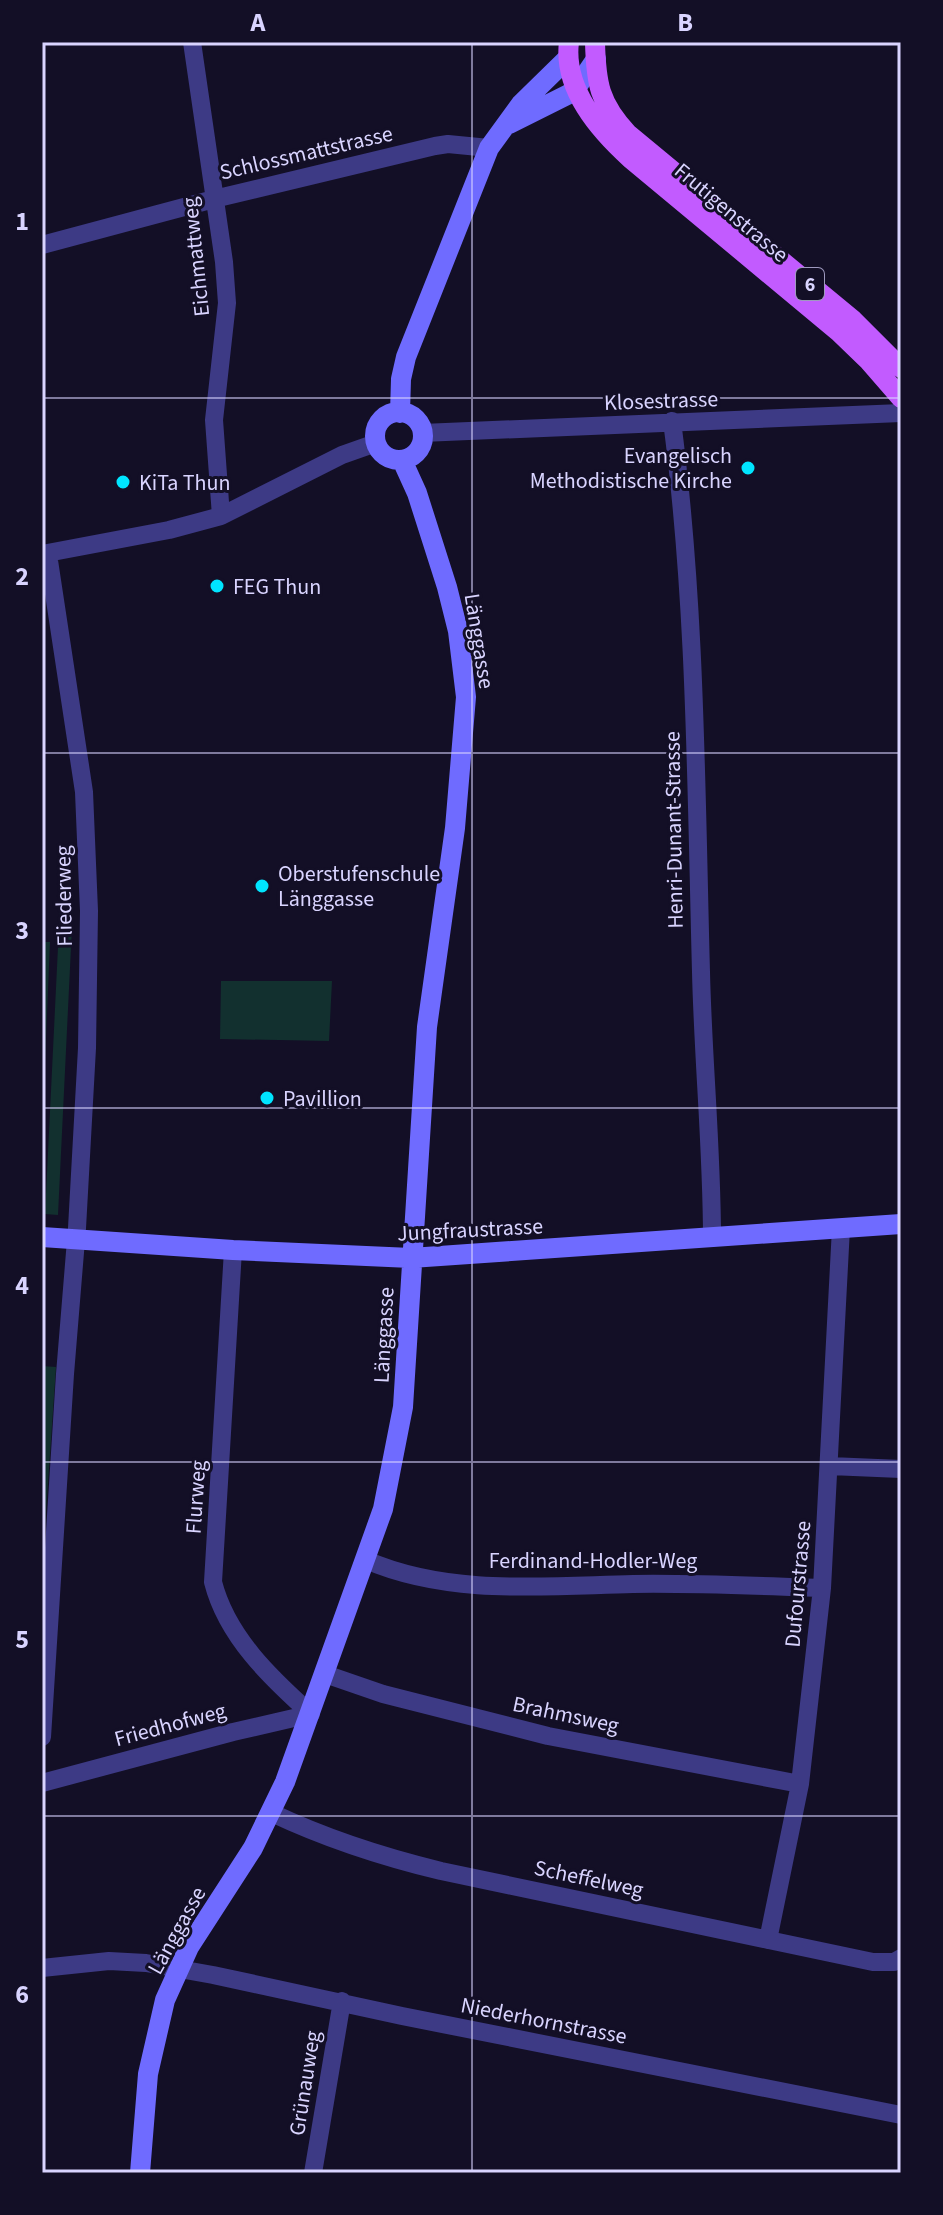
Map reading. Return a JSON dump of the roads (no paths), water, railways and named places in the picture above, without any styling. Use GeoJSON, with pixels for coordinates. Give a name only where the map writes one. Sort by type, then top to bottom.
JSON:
{"type":"FeatureCollection","features":[{"type":"Feature","properties":{"kind":"main road","name":"Frutigenstrasse"},"geometry":{"type":"LineString","coordinates":[[569,50],[576,88],[597,124],[616,146],[839,332],[901,398]]}},
{"type":"Feature","properties":{"kind":"main road","name":"Frutigenstrasse"},"geometry":{"type":"LineString","coordinates":[[595,50],[601,96],[615,121],[853,320],[901,368]]}},
{"type":"Feature","properties":{"kind":"street","name":"Eichmattweg"},"geometry":{"type":"LineString","coordinates":[[192,42],[227,303],[214,420],[221,516]]}},
{"type":"Feature","properties":{"kind":"street"},"geometry":{"type":"LineString","coordinates":[[505,126],[569,94],[576,88],[595,50],[610,42]]}},
{"type":"Feature","properties":{"kind":"street"},"geometry":{"type":"LineString","coordinates":[[400,413],[401,379],[406,357],[489,148],[521,104],[569,50]]}},
{"type":"Feature","properties":{"kind":"street","name":"Schlossmattstrasse"},"geometry":{"type":"LineString","coordinates":[[42,245],[214,199],[435,146],[448,144],[489,148]]}},
{"type":"Feature","properties":{"kind":"street"},"geometry":{"type":"LineString","coordinates":[[400,413],[417,421],[422,433],[418,451],[402,460],[383,454],[376,443],[377,428],[386,416],[400,413]]}},
{"type":"Feature","properties":{"kind":"street","name":"Klosestrasse"},"geometry":{"type":"LineString","coordinates":[[422,433],[672,421],[743,422],[901,413]]}},
{"type":"Feature","properties":{"kind":"street","name":"Henri-Dunant-Strasse"},"geometry":{"type":"LineString","coordinates":[[672,421],[686,538],[693,647],[701,989],[712,1238]]}},
{"type":"Feature","properties":{"kind":"street"},"geometry":{"type":"LineString","coordinates":[[45,554],[169,530],[221,516],[342,455],[376,443]]}},
{"type":"Feature","properties":{"kind":"street","name":"Länggasse"},"geometry":{"type":"LineString","coordinates":[[140,2173],[151,2055],[160,2016],[178,1969],[272,1813],[366,1560],[388,1490],[403,1407],[427,1027],[455,828],[466,697],[458,631],[447,587],[417,493],[402,460]]}},
{"type":"Feature","properties":{"kind":"street","name":"Fliederweg"},"geometry":{"type":"LineString","coordinates":[[42,1737],[87,1048],[89,896],[84,792],[45,554]]}},
{"type":"Feature","properties":{"kind":"street","name":"Jungfraustrasse"},"geometry":{"type":"LineString","coordinates":[[42,1237],[411,1258],[901,1224]]}},
{"type":"Feature","properties":{"kind":"street","name":"Dufourstrasse"},"geometry":{"type":"LineString","coordinates":[[768,1940],[800,1784],[822,1588],[841,1228]]}},
{"type":"Feature","properties":{"kind":"street","name":"Flurweg"},"geometry":{"type":"LineString","coordinates":[[233,1250],[213,1582],[218,1600],[239,1637],[277,1683],[311,1714]]}},
{"type":"Feature","properties":{"kind":"street"},"geometry":{"type":"LineString","coordinates":[[830,1466],[901,1469]]}},
{"type":"Feature","properties":{"kind":"street","name":"Ferdinand-Hodler-Weg"},"geometry":{"type":"LineString","coordinates":[[366,1560],[392,1570],[479,1585],[690,1584],[822,1588]]}},
{"type":"Feature","properties":{"kind":"street","name":"Brahmsweg"},"geometry":{"type":"LineString","coordinates":[[325,1674],[395,1698],[533,1733],[800,1784]]}},
{"type":"Feature","properties":{"kind":"street","name":"Friedhofweg"},"geometry":{"type":"LineString","coordinates":[[42,1783],[311,1714]]}},
{"type":"Feature","properties":{"kind":"street","name":"Scheffelweg"},"geometry":{"type":"LineString","coordinates":[[272,1813],[331,1839],[396,1860],[883,1964],[901,1958]]}},
{"type":"Feature","properties":{"kind":"street","name":"Niederhornstrasse"},"geometry":{"type":"LineString","coordinates":[[42,1968],[109,1961],[146,1963],[901,2115]]}},
{"type":"Feature","properties":{"kind":"street","name":"Grünauweg"},"geometry":{"type":"LineString","coordinates":[[313,2173],[342,2001]]}},
{"type":"Feature","properties":{"kind":"place","name":"Evangelisch Methodistische Kirche"},"geometry":{"type":"Point","coordinates":[748,468]}},
{"type":"Feature","properties":{"kind":"place","name":"KiTa Thun"},"geometry":{"type":"Point","coordinates":[123,482]}},
{"type":"Feature","properties":{"kind":"place","name":"FEG Thun"},"geometry":{"type":"Point","coordinates":[217,586]}},
{"type":"Feature","properties":{"kind":"place","name":"Oberstufenschule Länggasse"},"geometry":{"type":"Point","coordinates":[262,886]}},
{"type":"Feature","properties":{"kind":"place","name":"Pavillion"},"geometry":{"type":"Point","coordinates":[267,1098]}}]}
